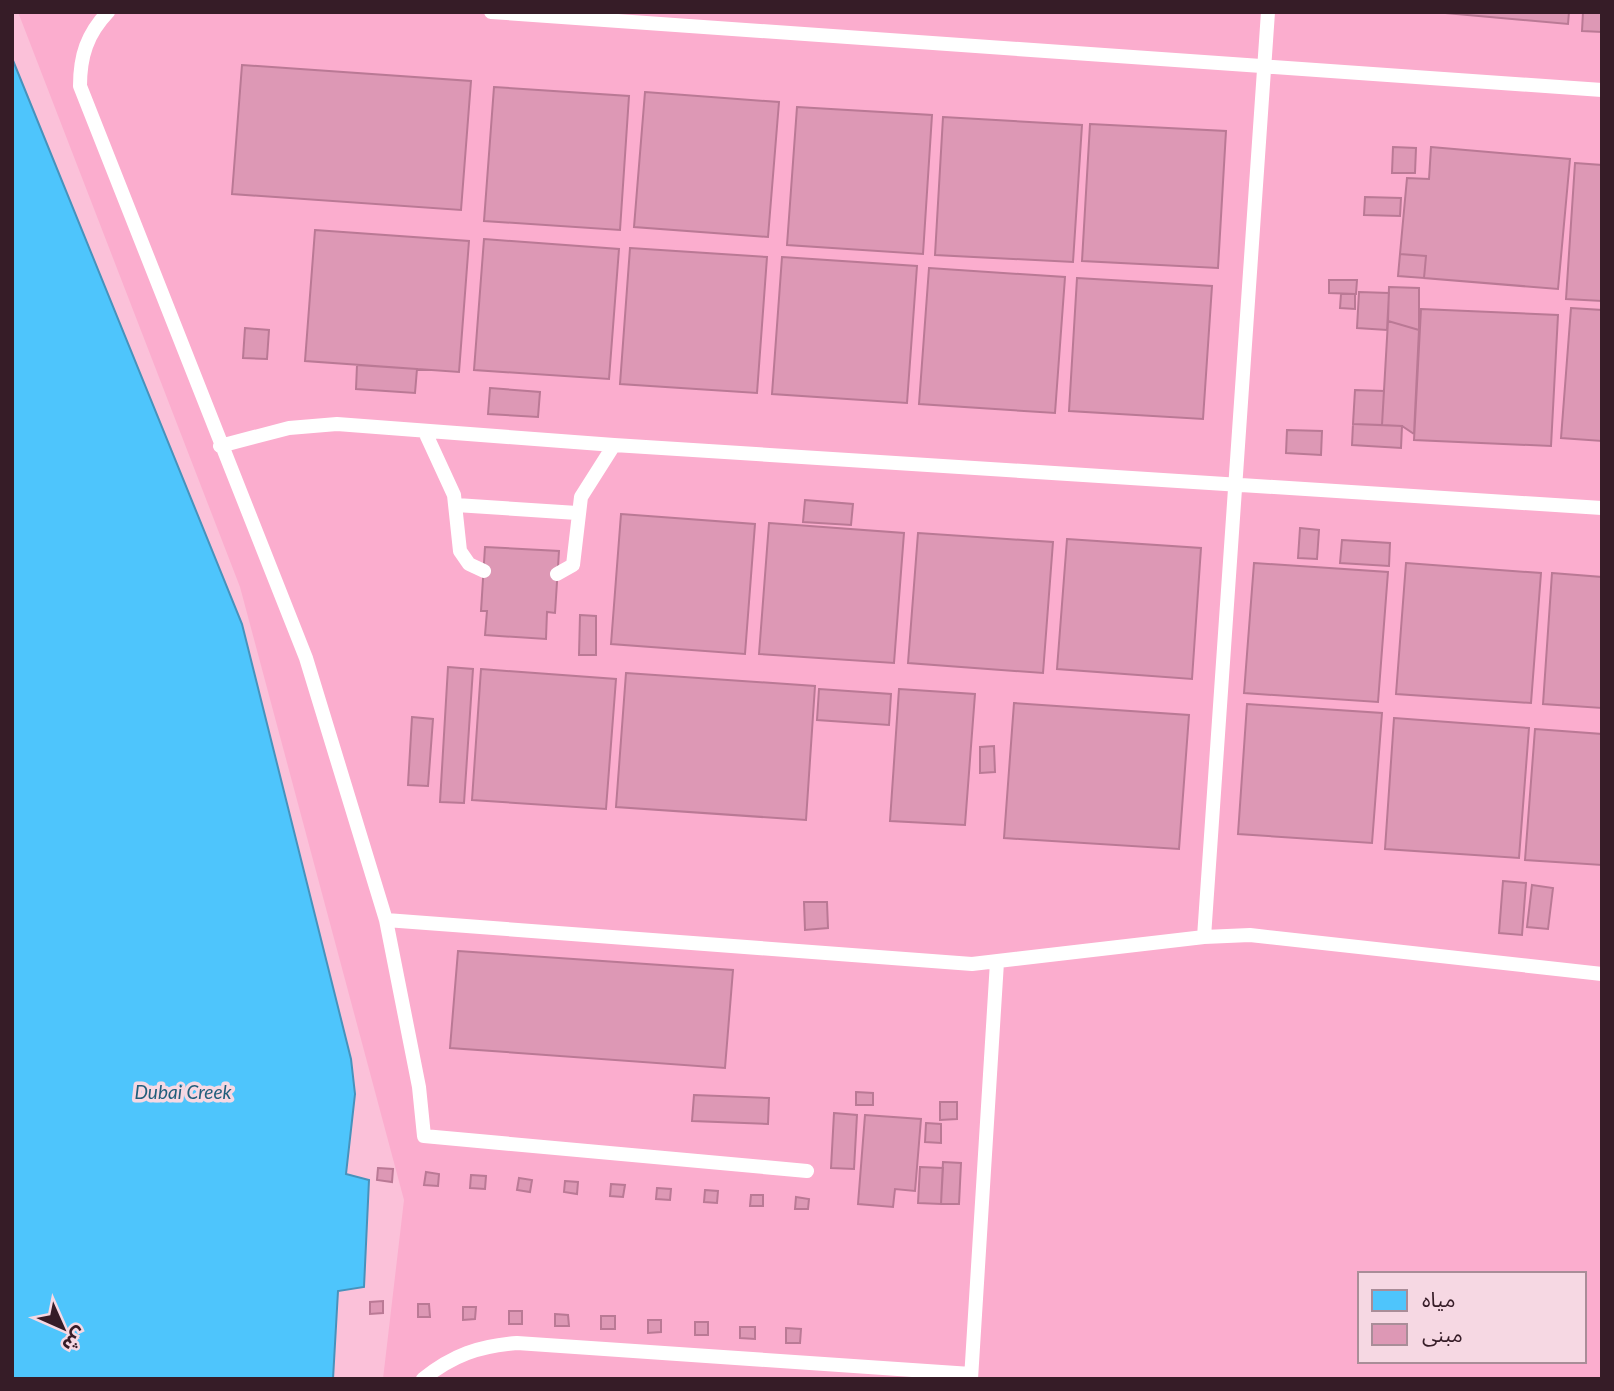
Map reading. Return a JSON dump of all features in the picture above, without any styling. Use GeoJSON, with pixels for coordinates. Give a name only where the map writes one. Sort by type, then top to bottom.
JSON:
{"type":"FeatureCollection","features":[{"type":"Feature","properties":{"kind":"lane"},"geometry":{"type":"LineString","coordinates":[[108,12],[86,42],[80,64],[80,86],[306,658],[386,920],[419,1087],[424,1136],[807,1171]]}},
{"type":"Feature","properties":{"kind":"lane"},"geometry":{"type":"LineString","coordinates":[[491,12],[1602,90]]}},
{"type":"Feature","properties":{"kind":"lane"},"geometry":{"type":"LineString","coordinates":[[1204,937],[1268,12]]}},
{"type":"Feature","properties":{"kind":"lane"},"geometry":{"type":"LineString","coordinates":[[220,446],[305,425],[337,424],[614,445],[1602,508]]}},
{"type":"Feature","properties":{"kind":"lane"},"geometry":{"type":"LineString","coordinates":[[425,432],[451,485],[456,505],[460,551],[469,564],[484,570]]}},
{"type":"Feature","properties":{"kind":"lane"},"geometry":{"type":"LineString","coordinates":[[558,574],[569,570],[575,559],[578,513],[584,490],[614,445]]}},
{"type":"Feature","properties":{"kind":"lane"},"geometry":{"type":"LineString","coordinates":[[456,505],[578,513]]}},
{"type":"Feature","properties":{"kind":"lane"},"geometry":{"type":"LineString","coordinates":[[386,920],[949,963],[997,962],[1204,937],[1250,935],[1602,974]]}},
{"type":"Feature","properties":{"kind":"lane"},"geometry":{"type":"LineString","coordinates":[[423,1379],[442,1364],[465,1352],[491,1345],[517,1343],[971,1376],[997,962]]}},
{"type":"Feature","properties":{"kind":"shaded area"},"geometry":{"type":"Polygon","coordinates":[[[18,12],[1602,12],[1602,1379],[383,1379],[404,1200],[240,587],[18,12]]]}},
{"type":"Feature","properties":{"kind":"water","name":"Dubai Creek"},"geometry":{"type":"Polygon","coordinates":[[[12,58],[242,624],[351,1059],[355,1094],[346,1174],[369,1180],[364,1287],[338,1291],[333,1379],[12,1379],[12,58]]]}},
{"type":"Feature","properties":{"kind":"building"},"geometry":{"type":"Polygon","coordinates":[[[1434,12],[1569,12],[1568,24],[1434,12]]]}},
{"type":"Feature","properties":{"kind":"building"},"geometry":{"type":"Polygon","coordinates":[[[1583,12],[1602,12],[1602,32],[1582,31],[1583,12]]]}},
{"type":"Feature","properties":{"kind":"building"},"geometry":{"type":"Polygon","coordinates":[[[242,65],[471,81],[461,210],[232,194],[242,65]]]}},
{"type":"Feature","properties":{"kind":"building"},"geometry":{"type":"Polygon","coordinates":[[[494,87],[629,96],[620,230],[484,221],[494,87]]]}},
{"type":"Feature","properties":{"kind":"building"},"geometry":{"type":"Polygon","coordinates":[[[645,92],[779,102],[768,237],[634,227],[645,92]]]}},
{"type":"Feature","properties":{"kind":"building"},"geometry":{"type":"Polygon","coordinates":[[[797,107],[932,115],[923,254],[787,245],[797,107]]]}},
{"type":"Feature","properties":{"kind":"building"},"geometry":{"type":"Polygon","coordinates":[[[943,117],[1082,125],[1073,262],[935,255],[943,117]]]}},
{"type":"Feature","properties":{"kind":"building"},"geometry":{"type":"Polygon","coordinates":[[[1090,124],[1226,131],[1218,268],[1082,261],[1090,124]]]}},
{"type":"Feature","properties":{"kind":"building"},"geometry":{"type":"Polygon","coordinates":[[[1393,147],[1416,148],[1415,173],[1392,173],[1393,147]]]}},
{"type":"Feature","properties":{"kind":"building"},"geometry":{"type":"Polygon","coordinates":[[[1431,147],[1570,159],[1558,289],[1424,278],[1426,256],[1400,254],[1407,178],[1429,179],[1431,147]]]}},
{"type":"Feature","properties":{"kind":"building"},"geometry":{"type":"Polygon","coordinates":[[[1575,163],[1602,165],[1602,301],[1566,299],[1575,163]]]}},
{"type":"Feature","properties":{"kind":"building"},"geometry":{"type":"Polygon","coordinates":[[[1365,197],[1401,198],[1400,216],[1364,215],[1365,197]]]}},
{"type":"Feature","properties":{"kind":"building"},"geometry":{"type":"Polygon","coordinates":[[[315,230],[469,241],[459,372],[305,361],[315,230]]]}},
{"type":"Feature","properties":{"kind":"building"},"geometry":{"type":"Polygon","coordinates":[[[484,239],[619,249],[609,379],[474,370],[484,239]]]}},
{"type":"Feature","properties":{"kind":"building"},"geometry":{"type":"Polygon","coordinates":[[[630,248],[767,257],[757,393],[620,384],[630,248]]]}},
{"type":"Feature","properties":{"kind":"building"},"geometry":{"type":"Polygon","coordinates":[[[1400,254],[1426,256],[1424,278],[1398,276],[1400,254]]]}},
{"type":"Feature","properties":{"kind":"building"},"geometry":{"type":"Polygon","coordinates":[[[782,257],[917,266],[907,403],[772,394],[782,257]]]}},
{"type":"Feature","properties":{"kind":"building"},"geometry":{"type":"Polygon","coordinates":[[[929,268],[1065,277],[1055,413],[919,404],[929,268]]]}},
{"type":"Feature","properties":{"kind":"building"},"geometry":{"type":"Polygon","coordinates":[[[1077,278],[1212,286],[1203,419],[1069,411],[1077,278]]]}},
{"type":"Feature","properties":{"kind":"building"},"geometry":{"type":"Polygon","coordinates":[[[1329,280],[1357,280],[1356,294],[1329,293],[1329,280]]]}},
{"type":"Feature","properties":{"kind":"building"},"geometry":{"type":"Polygon","coordinates":[[[1389,287],[1419,288],[1419,330],[1388,321],[1389,287]]]}},
{"type":"Feature","properties":{"kind":"building"},"geometry":{"type":"Polygon","coordinates":[[[1359,292],[1389,293],[1387,330],[1357,328],[1359,292]]]}},
{"type":"Feature","properties":{"kind":"building"},"geometry":{"type":"Polygon","coordinates":[[[1341,294],[1355,294],[1355,309],[1340,308],[1341,294]]]}},
{"type":"Feature","properties":{"kind":"building"},"geometry":{"type":"Polygon","coordinates":[[[1571,308],[1602,310],[1602,441],[1561,438],[1571,308]]]}},
{"type":"Feature","properties":{"kind":"building"},"geometry":{"type":"Polygon","coordinates":[[[1421,309],[1558,315],[1551,446],[1414,440],[1421,309]]]}},
{"type":"Feature","properties":{"kind":"building"},"geometry":{"type":"Polygon","coordinates":[[[1388,321],[1419,330],[1414,434],[1402,426],[1382,425],[1388,321]]]}},
{"type":"Feature","properties":{"kind":"building"},"geometry":{"type":"Polygon","coordinates":[[[245,328],[269,330],[267,359],[243,358],[245,328]]]}},
{"type":"Feature","properties":{"kind":"building"},"geometry":{"type":"Polygon","coordinates":[[[357,365],[417,369],[415,393],[356,389],[357,365]]]}},
{"type":"Feature","properties":{"kind":"building"},"geometry":{"type":"Polygon","coordinates":[[[490,388],[540,392],[538,417],[488,414],[490,388]]]}},
{"type":"Feature","properties":{"kind":"building"},"geometry":{"type":"Polygon","coordinates":[[[1355,390],[1384,391],[1382,425],[1353,424],[1355,390]]]}},
{"type":"Feature","properties":{"kind":"building"},"geometry":{"type":"Polygon","coordinates":[[[1353,424],[1402,426],[1401,448],[1352,445],[1353,424]]]}},
{"type":"Feature","properties":{"kind":"building"},"geometry":{"type":"Polygon","coordinates":[[[1287,430],[1322,431],[1321,455],[1286,453],[1287,430]]]}},
{"type":"Feature","properties":{"kind":"building"},"geometry":{"type":"Polygon","coordinates":[[[805,500],[853,504],[851,525],[803,522],[805,500]]]}},
{"type":"Feature","properties":{"kind":"building"},"geometry":{"type":"Polygon","coordinates":[[[621,514],[755,524],[745,654],[611,644],[621,514]]]}},
{"type":"Feature","properties":{"kind":"building"},"geometry":{"type":"Polygon","coordinates":[[[769,523],[904,533],[894,663],[759,654],[769,523]]]}},
{"type":"Feature","properties":{"kind":"building"},"geometry":{"type":"Polygon","coordinates":[[[1300,528],[1319,530],[1317,559],[1298,558],[1300,528]]]}},
{"type":"Feature","properties":{"kind":"building"},"geometry":{"type":"Polygon","coordinates":[[[918,533],[1053,542],[1043,673],[908,663],[918,533]]]}},
{"type":"Feature","properties":{"kind":"building"},"geometry":{"type":"Polygon","coordinates":[[[1067,539],[1201,548],[1192,679],[1057,669],[1067,539]]]}},
{"type":"Feature","properties":{"kind":"building"},"geometry":{"type":"Polygon","coordinates":[[[1342,540],[1390,543],[1389,566],[1340,563],[1342,540]]]}},
{"type":"Feature","properties":{"kind":"building"},"geometry":{"type":"Polygon","coordinates":[[[485,547],[559,551],[555,613],[547,612],[546,639],[485,635],[487,611],[481,611],[485,547]]]}},
{"type":"Feature","properties":{"kind":"building"},"geometry":{"type":"Polygon","coordinates":[[[1254,563],[1388,572],[1378,702],[1244,693],[1254,563]]]}},
{"type":"Feature","properties":{"kind":"building"},"geometry":{"type":"Polygon","coordinates":[[[1406,563],[1541,573],[1531,703],[1396,694],[1406,563]]]}},
{"type":"Feature","properties":{"kind":"building"},"geometry":{"type":"Polygon","coordinates":[[[1552,573],[1602,577],[1602,708],[1543,704],[1552,573]]]}},
{"type":"Feature","properties":{"kind":"building"},"geometry":{"type":"Polygon","coordinates":[[[580,615],[596,616],[596,655],[579,655],[580,615]]]}},
{"type":"Feature","properties":{"kind":"building"},"geometry":{"type":"Polygon","coordinates":[[[448,667],[473,669],[464,803],[440,802],[448,667]]]}},
{"type":"Feature","properties":{"kind":"building"},"geometry":{"type":"Polygon","coordinates":[[[481,669],[616,679],[606,809],[472,800],[481,669]]]}},
{"type":"Feature","properties":{"kind":"building"},"geometry":{"type":"Polygon","coordinates":[[[626,673],[815,686],[806,820],[616,807],[626,673]]]}},
{"type":"Feature","properties":{"kind":"building"},"geometry":{"type":"Polygon","coordinates":[[[819,689],[891,694],[889,725],[817,720],[819,689]]]}},
{"type":"Feature","properties":{"kind":"building"},"geometry":{"type":"Polygon","coordinates":[[[899,689],[975,694],[965,825],[890,821],[899,689]]]}},
{"type":"Feature","properties":{"kind":"building"},"geometry":{"type":"Polygon","coordinates":[[[1014,703],[1189,715],[1179,849],[1004,838],[1014,703]]]}},
{"type":"Feature","properties":{"kind":"building"},"geometry":{"type":"Polygon","coordinates":[[[1247,704],[1382,713],[1372,843],[1238,834],[1247,704]]]}},
{"type":"Feature","properties":{"kind":"building"},"geometry":{"type":"Polygon","coordinates":[[[412,717],[433,719],[428,786],[408,785],[412,717]]]}},
{"type":"Feature","properties":{"kind":"building"},"geometry":{"type":"Polygon","coordinates":[[[1394,718],[1529,728],[1519,858],[1385,849],[1394,718]]]}},
{"type":"Feature","properties":{"kind":"building"},"geometry":{"type":"Polygon","coordinates":[[[1535,729],[1602,734],[1602,865],[1525,860],[1535,729]]]}},
{"type":"Feature","properties":{"kind":"building"},"geometry":{"type":"Polygon","coordinates":[[[994,746],[995,772],[980,773],[980,747],[994,746]]]}},
{"type":"Feature","properties":{"kind":"building"},"geometry":{"type":"Polygon","coordinates":[[[1503,881],[1526,883],[1522,935],[1499,933],[1503,881]]]}},
{"type":"Feature","properties":{"kind":"building"},"geometry":{"type":"Polygon","coordinates":[[[1532,885],[1553,888],[1548,929],[1527,927],[1532,885]]]}},
{"type":"Feature","properties":{"kind":"building"},"geometry":{"type":"Polygon","coordinates":[[[804,902],[827,902],[828,928],[805,930],[804,902]]]}},
{"type":"Feature","properties":{"kind":"building"},"geometry":{"type":"Polygon","coordinates":[[[458,951],[733,970],[725,1068],[450,1048],[458,951]]]}},
{"type":"Feature","properties":{"kind":"building"},"geometry":{"type":"Polygon","coordinates":[[[856,1092],[873,1093],[873,1105],[856,1105],[856,1092]]]}},
{"type":"Feature","properties":{"kind":"building"},"geometry":{"type":"Polygon","coordinates":[[[694,1095],[769,1098],[768,1124],[692,1121],[694,1095]]]}},
{"type":"Feature","properties":{"kind":"building"},"geometry":{"type":"Polygon","coordinates":[[[940,1102],[957,1102],[957,1119],[940,1120],[940,1102]]]}},
{"type":"Feature","properties":{"kind":"building"},"geometry":{"type":"Polygon","coordinates":[[[834,1113],[857,1115],[854,1169],[831,1168],[834,1113]]]}},
{"type":"Feature","properties":{"kind":"building"},"geometry":{"type":"Polygon","coordinates":[[[865,1115],[921,1119],[915,1191],[895,1189],[893,1207],[858,1204],[865,1115]]]}},
{"type":"Feature","properties":{"kind":"building"},"geometry":{"type":"Polygon","coordinates":[[[926,1123],[941,1124],[941,1143],[925,1142],[926,1123]]]}},
{"type":"Feature","properties":{"kind":"building"},"geometry":{"type":"Polygon","coordinates":[[[943,1162],[961,1163],[959,1204],[941,1204],[943,1162]]]}},
{"type":"Feature","properties":{"kind":"building"},"geometry":{"type":"Polygon","coordinates":[[[920,1167],[943,1168],[941,1204],[918,1203],[920,1167]]]}},
{"type":"Feature","properties":{"kind":"building"},"geometry":{"type":"Polygon","coordinates":[[[378,1168],[393,1169],[392,1182],[377,1180],[378,1168]]]}},
{"type":"Feature","properties":{"kind":"building"},"geometry":{"type":"Polygon","coordinates":[[[426,1172],[439,1174],[438,1186],[424,1185],[426,1172]]]}},
{"type":"Feature","properties":{"kind":"building"},"geometry":{"type":"Polygon","coordinates":[[[471,1175],[486,1176],[485,1189],[470,1188],[471,1175]]]}},
{"type":"Feature","properties":{"kind":"building"},"geometry":{"type":"Polygon","coordinates":[[[519,1178],[532,1180],[530,1192],[517,1190],[519,1178]]]}},
{"type":"Feature","properties":{"kind":"building"},"geometry":{"type":"Polygon","coordinates":[[[565,1181],[578,1182],[577,1194],[564,1192],[565,1181]]]}},
{"type":"Feature","properties":{"kind":"building"},"geometry":{"type":"Polygon","coordinates":[[[611,1184],[625,1185],[623,1197],[610,1196],[611,1184]]]}},
{"type":"Feature","properties":{"kind":"building"},"geometry":{"type":"Polygon","coordinates":[[[657,1188],[671,1189],[670,1200],[656,1199],[657,1188]]]}},
{"type":"Feature","properties":{"kind":"building"},"geometry":{"type":"Polygon","coordinates":[[[705,1190],[718,1191],[717,1203],[704,1202],[705,1190]]]}},
{"type":"Feature","properties":{"kind":"building"},"geometry":{"type":"Polygon","coordinates":[[[751,1195],[763,1195],[763,1206],[750,1206],[751,1195]]]}},
{"type":"Feature","properties":{"kind":"building"},"geometry":{"type":"Polygon","coordinates":[[[796,1197],[809,1199],[808,1209],[795,1209],[796,1197]]]}},
{"type":"Feature","properties":{"kind":"building"},"geometry":{"type":"Polygon","coordinates":[[[383,1301],[383,1313],[370,1314],[370,1302],[383,1301]]]}},
{"type":"Feature","properties":{"kind":"building"},"geometry":{"type":"Polygon","coordinates":[[[418,1304],[429,1304],[430,1317],[418,1317],[418,1304]]]}},
{"type":"Feature","properties":{"kind":"building"},"geometry":{"type":"Polygon","coordinates":[[[463,1307],[476,1307],[475,1319],[463,1320],[463,1307]]]}},
{"type":"Feature","properties":{"kind":"building"},"geometry":{"type":"Polygon","coordinates":[[[509,1311],[522,1311],[522,1324],[509,1324],[509,1311]]]}},
{"type":"Feature","properties":{"kind":"building"},"geometry":{"type":"Polygon","coordinates":[[[555,1314],[568,1315],[569,1326],[555,1326],[555,1314]]]}},
{"type":"Feature","properties":{"kind":"building"},"geometry":{"type":"Polygon","coordinates":[[[601,1316],[615,1316],[615,1329],[601,1329],[601,1316]]]}},
{"type":"Feature","properties":{"kind":"building"},"geometry":{"type":"Polygon","coordinates":[[[648,1320],[661,1320],[661,1332],[648,1333],[648,1320]]]}},
{"type":"Feature","properties":{"kind":"building"},"geometry":{"type":"Polygon","coordinates":[[[695,1322],[708,1322],[708,1335],[695,1335],[695,1322]]]}},
{"type":"Feature","properties":{"kind":"building"},"geometry":{"type":"Polygon","coordinates":[[[740,1327],[755,1327],[755,1339],[740,1338],[740,1327]]]}},
{"type":"Feature","properties":{"kind":"building"},"geometry":{"type":"Polygon","coordinates":[[[786,1328],[801,1329],[800,1343],[786,1343],[786,1328]]]}}]}
